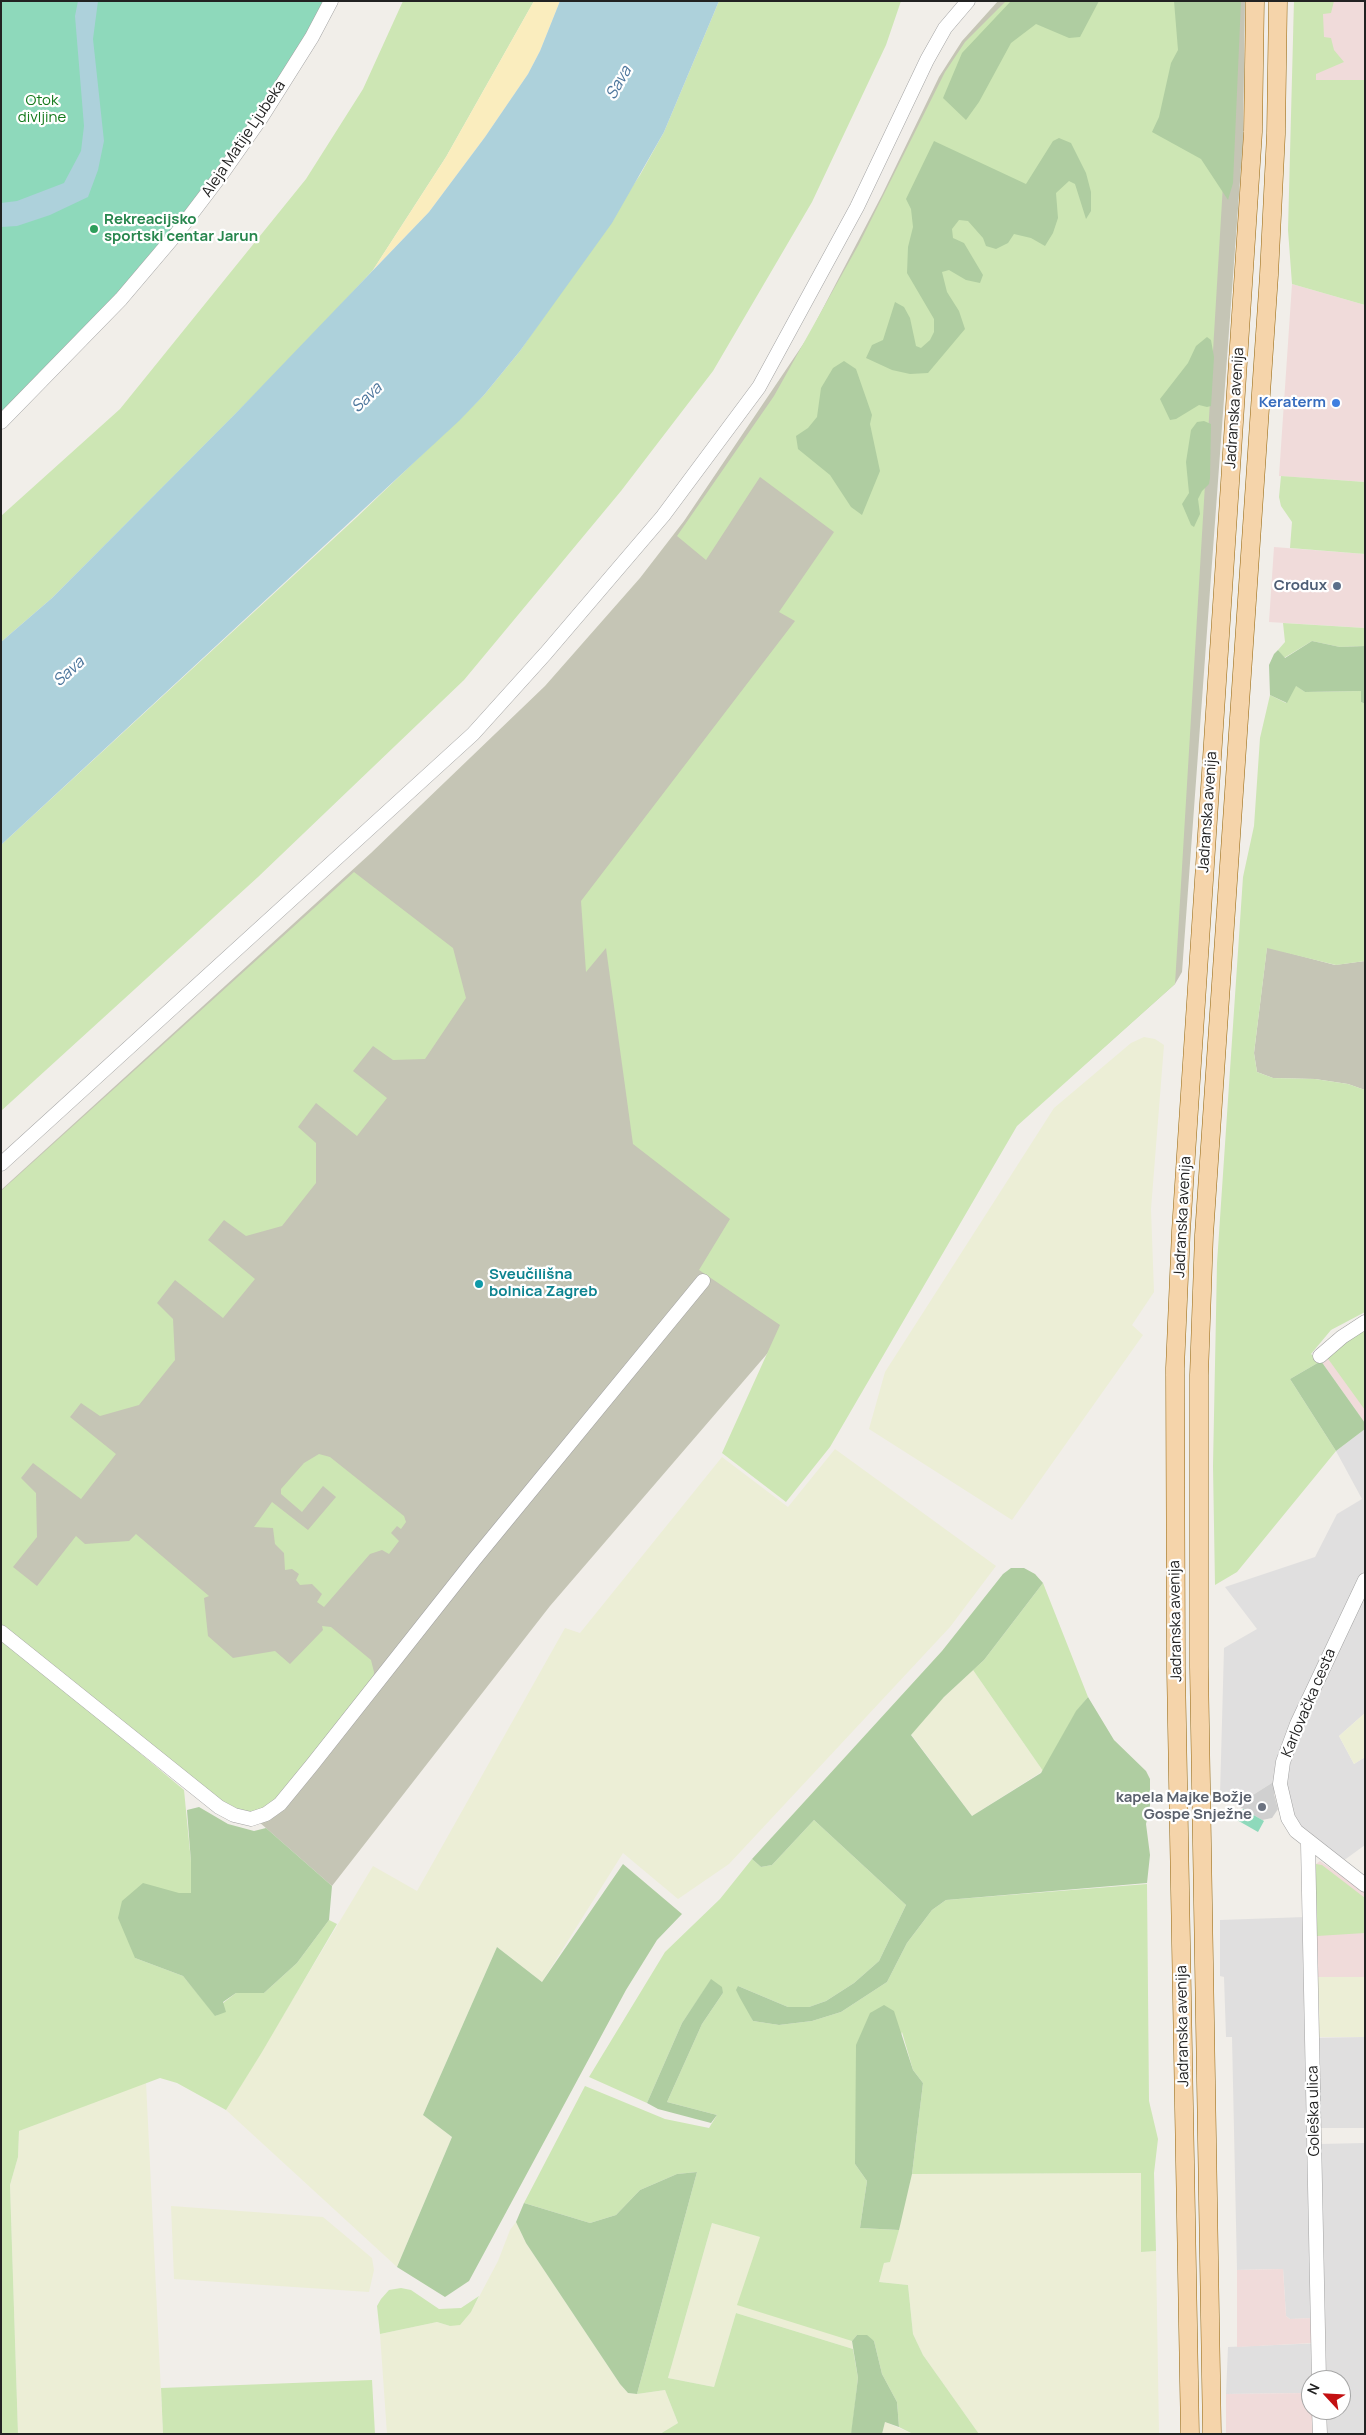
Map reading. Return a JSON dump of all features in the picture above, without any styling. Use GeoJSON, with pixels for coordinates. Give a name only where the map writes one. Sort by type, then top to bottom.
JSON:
{"type":"FeatureCollection","features":[{"type":"Feature","properties":{"kind":"main road","name":"Jadranska avenija"},"geometry":{"type":"LineString","coordinates":[[1190,2434],[1176,1670],[1175,1368],[1182,1221],[1253,132],[1254,1]]}},
{"type":"Feature","properties":{"kind":"main road","name":"Jadranska avenija"},"geometry":{"type":"LineString","coordinates":[[1212,2434],[1199,1667],[1200,1366],[1204,1235],[1269,266],[1276,134],[1278,1]]}},
{"type":"Feature","properties":{"kind":"street","name":"Aleja Matije Ljubeka"},"geometry":{"type":"LineString","coordinates":[[1,422],[115,305],[177,233],[261,118],[312,37],[331,1]]}},
{"type":"Feature","properties":{"kind":"street"},"geometry":{"type":"LineString","coordinates":[[1,1164],[473,734],[546,653],[663,516],[759,387],[857,206],[927,60],[945,28],[968,1]]}},
{"type":"Feature","properties":{"kind":"street"},"geometry":{"type":"LineString","coordinates":[[1,1632],[219,1806],[234,1815],[251,1820],[266,1814],[280,1804],[474,1560],[703,1281]]}},
{"type":"Feature","properties":{"kind":"street"},"geometry":{"type":"LineString","coordinates":[[1320,1356],[1342,1336],[1365,1322]]}},
{"type":"Feature","properties":{"kind":"street","name":"Karlovačka cesta"},"geometry":{"type":"LineString","coordinates":[[1365,1580],[1297,1724],[1284,1762],[1280,1784],[1283,1804],[1288,1818],[1296,1831],[1308,1843],[1365,1885]]}},
{"type":"Feature","properties":{"kind":"street","name":"Goleška ulica"},"geometry":{"type":"LineString","coordinates":[[1308,1843],[1319,2370]]}},
{"type":"Feature","properties":{"kind":"street"},"geometry":{"type":"LineString","coordinates":[[1319,2420],[1320,2434]]}},
{"type":"Feature","properties":{"kind":"shaded area"},"geometry":{"type":"Polygon","coordinates":[[[998,1],[1245,1],[1243,140],[1182,972],[1175,984],[791,1326],[550,1606],[332,1886],[242,1807],[1,1619],[1,1190],[371,853],[545,686],[640,578],[684,521],[808,337],[882,195],[939,77],[962,41],[998,1]]]}},
{"type":"Feature","properties":{"kind":"shaded area"},"geometry":{"type":"Polygon","coordinates":[[[1294,1],[1365,1],[1365,80],[1293,80],[1294,1]]]}},
{"type":"Feature","properties":{"kind":"shaded area"},"geometry":{"type":"Polygon","coordinates":[[[1292,284],[1365,305],[1365,482],[1279,476],[1292,284]]]}},
{"type":"Feature","properties":{"kind":"shaded area"},"geometry":{"type":"Polygon","coordinates":[[[1274,547],[1365,554],[1365,628],[1269,622],[1274,547]]]}},
{"type":"Feature","properties":{"kind":"shaded area"},"geometry":{"type":"Polygon","coordinates":[[[1267,947],[1335,965],[1365,961],[1365,1090],[1348,1084],[1315,1079],[1273,1078],[1257,1072],[1254,1053],[1267,947]]]}},
{"type":"Feature","properties":{"kind":"shaded area"},"geometry":{"type":"Polygon","coordinates":[[[1144,1037],[1155,1039],[1164,1045],[1151,1209],[1154,1292],[1132,1325],[1143,1335],[1012,1520],[869,1429],[885,1372],[1054,1108],[1131,1043],[1144,1037]]]}},
{"type":"Feature","properties":{"kind":"shaded area"},"geometry":{"type":"Polygon","coordinates":[[[1365,1327],[1365,1423],[1321,1361],[1365,1327]]]}},
{"type":"Feature","properties":{"kind":"shaded area"},"geometry":{"type":"Polygon","coordinates":[[[1365,1429],[1365,1713],[1339,1736],[1354,1764],[1365,1757],[1365,1845],[1343,1861],[1302,1831],[1275,1781],[1237,1805],[1220,1795],[1224,1648],[1257,1629],[1225,1587],[1315,1557],[1337,1514],[1362,1499],[1336,1451],[1365,1429]]]}},
{"type":"Feature","properties":{"kind":"shaded area"},"geometry":{"type":"Polygon","coordinates":[[[835,1449],[996,1566],[950,1627],[729,1864],[678,1899],[623,1853],[542,1982],[497,1947],[423,2115],[452,2137],[397,2267],[226,2110],[373,1866],[417,1891],[565,1628],[580,1633],[722,1457],[788,1507],[835,1449]]]}},
{"type":"Feature","properties":{"kind":"shaded area"},"geometry":{"type":"Polygon","coordinates":[[[973,1670],[1043,1771],[972,1816],[911,1734],[944,1697],[973,1670]]]}},
{"type":"Feature","properties":{"kind":"shaded area"},"geometry":{"type":"Polygon","coordinates":[[[1365,1713],[1365,1757],[1354,1764],[1339,1736],[1365,1713]]]}},
{"type":"Feature","properties":{"kind":"shaded area"},"geometry":{"type":"Polygon","coordinates":[[[1275,1781],[1274,1794],[1278,1809],[1272,1818],[1262,1820],[1237,1805],[1275,1781]]]}},
{"type":"Feature","properties":{"kind":"shaded area"},"geometry":{"type":"Polygon","coordinates":[[[1320,1861],[1365,1892],[1365,1977],[1318,1977],[1314,1871],[1316,1864],[1320,1861]]]}},
{"type":"Feature","properties":{"kind":"shaded area"},"geometry":{"type":"Polygon","coordinates":[[[1305,1917],[1308,2038],[1365,2037],[1365,2128],[1309,2128],[1319,2144],[1365,2143],[1365,2434],[1323,2434],[1323,2420],[1351,2420],[1351,2370],[1301,2370],[1301,2393],[1226,2394],[1228,2347],[1322,2343],[1321,2318],[1290,2319],[1286,2316],[1283,2269],[1237,2270],[1232,2037],[1226,2037],[1224,1977],[1220,1976],[1220,1920],[1305,1917]]]}},
{"type":"Feature","properties":{"kind":"shaded area"},"geometry":{"type":"Polygon","coordinates":[[[1318,1977],[1365,1977],[1365,2037],[1317,2037],[1318,1977]]]}},
{"type":"Feature","properties":{"kind":"shaded area"},"geometry":{"type":"Polygon","coordinates":[[[146,2082],[163,2434],[18,2434],[10,2185],[18,2157],[19,2131],[146,2082]]]}},
{"type":"Feature","properties":{"kind":"shaded area"},"geometry":{"type":"Polygon","coordinates":[[[1142,2173],[1141,2252],[1156,2251],[1159,2434],[979,2434],[923,2355],[913,2334],[908,2285],[879,2282],[884,2263],[890,2262],[912,2174],[1142,2173]]]}},
{"type":"Feature","properties":{"kind":"shaded area"},"geometry":{"type":"Polygon","coordinates":[[[171,2206],[323,2217],[372,2258],[374,2270],[369,2292],[174,2279],[171,2206]]]}},
{"type":"Feature","properties":{"kind":"shaded area"},"geometry":{"type":"Polygon","coordinates":[[[516,2222],[526,2243],[620,2384],[628,2393],[637,2394],[665,2390],[678,2423],[660,2434],[387,2434],[380,2334],[437,2322],[450,2326],[471,2312],[498,2261],[510,2230],[516,2222]]]}},
{"type":"Feature","properties":{"kind":"shaded area"},"geometry":{"type":"Polygon","coordinates":[[[712,2223],[760,2237],[844,2337],[852,2341],[853,2349],[736,2313],[714,2387],[668,2378],[712,2223]]]}},
{"type":"Feature","properties":{"kind":"shaded area"},"geometry":{"type":"Polygon","coordinates":[[[1283,2269],[1286,2316],[1290,2319],[1313,2318],[1313,2343],[1237,2347],[1237,2270],[1283,2269]]]}},
{"type":"Feature","properties":{"kind":"shaded area"},"geometry":{"type":"Polygon","coordinates":[[[1301,2393],[1301,2420],[1315,2420],[1316,2434],[1226,2434],[1226,2394],[1301,2393]]]}},
{"type":"Feature","properties":{"kind":"shaded area"},"geometry":{"type":"Polygon","coordinates":[[[885,2422],[913,2434],[882,2434],[885,2422]]]}},
{"type":"Feature","properties":{"kind":"green space","name":"Rekreacijsko sportski centar Jarun"},"geometry":{"type":"Polygon","coordinates":[[[1,1],[338,1],[99,331],[1,430],[1,1]]]}},
{"type":"Feature","properties":{"kind":"green space"},"geometry":{"type":"Polygon","coordinates":[[[403,1],[534,1],[446,157],[373,270],[300,349],[52,598],[1,642],[1,516],[120,409],[306,179],[363,89],[403,1]]]}},
{"type":"Feature","properties":{"kind":"green space"},"geometry":{"type":"Polygon","coordinates":[[[719,1],[901,1],[886,45],[812,202],[713,371],[621,491],[464,680],[258,877],[1,1111],[1,845],[357,517],[484,395],[520,351],[640,175],[664,132],[719,1]]]}},
{"type":"Feature","properties":{"kind":"green space"},"geometry":{"type":"Polygon","coordinates":[[[1006,1],[1234,1],[1175,984],[1017,1126],[830,1447],[786,1502],[722,1453],[780,1325],[699,1270],[730,1219],[633,1144],[606,948],[586,972],[581,901],[795,621],[779,612],[834,532],[760,477],[706,560],[677,536],[774,396],[859,244],[945,72],[965,42],[1006,1]]]}},
{"type":"Feature","properties":{"kind":"green space"},"geometry":{"type":"Polygon","coordinates":[[[1011,1],[1099,1],[1080,37],[1069,38],[1036,24],[1011,43],[979,102],[966,120],[943,98],[962,53],[1011,1]]]}},
{"type":"Feature","properties":{"kind":"green space"},"geometry":{"type":"Polygon","coordinates":[[[1174,1],[1241,1],[1233,183],[1228,200],[1201,159],[1152,132],[1159,117],[1171,63],[1178,50],[1174,1]]]}},
{"type":"Feature","properties":{"kind":"green space"},"geometry":{"type":"Polygon","coordinates":[[[1294,1],[1334,1],[1331,13],[1323,14],[1324,37],[1331,38],[1334,50],[1344,62],[1316,74],[1316,80],[1365,80],[1365,305],[1292,284],[1288,230],[1294,1]]]}},
{"type":"Feature","properties":{"kind":"green space"},"geometry":{"type":"Polygon","coordinates":[[[1059,138],[1071,143],[1086,173],[1091,192],[1091,211],[1086,219],[1075,184],[1069,181],[1056,193],[1058,218],[1053,233],[1045,246],[1031,238],[1014,234],[1008,243],[996,249],[986,246],[983,238],[968,221],[959,220],[952,229],[953,238],[964,243],[983,275],[980,283],[966,280],[949,270],[942,272],[947,292],[959,311],[965,329],[928,373],[910,374],[892,370],[866,358],[872,345],[883,340],[895,302],[904,307],[910,318],[916,346],[921,348],[930,340],[934,332],[934,319],[907,273],[908,247],[913,227],[911,209],[906,199],[934,141],[1026,184],[1053,141],[1059,138]]]}},
{"type":"Feature","properties":{"kind":"green space"},"geometry":{"type":"Polygon","coordinates":[[[1207,337],[1211,340],[1214,357],[1211,406],[1199,405],[1176,419],[1170,420],[1160,399],[1188,363],[1196,346],[1207,337]]]}},
{"type":"Feature","properties":{"kind":"green space"},"geometry":{"type":"Polygon","coordinates":[[[844,361],[856,369],[872,415],[870,424],[880,471],[862,515],[851,507],[830,475],[798,449],[796,436],[808,428],[817,417],[821,388],[833,368],[844,361]]]}},
{"type":"Feature","properties":{"kind":"green space"},"geometry":{"type":"Polygon","coordinates":[[[1204,421],[1211,424],[1210,478],[1209,484],[1202,491],[1198,499],[1200,514],[1194,527],[1191,525],[1182,504],[1189,493],[1186,462],[1191,430],[1197,422],[1204,421]]]}},
{"type":"Feature","properties":{"kind":"green space"},"geometry":{"type":"Polygon","coordinates":[[[1281,476],[1365,482],[1365,554],[1290,548],[1292,522],[1281,506],[1279,497],[1281,476]]]}},
{"type":"Feature","properties":{"kind":"green space"},"geometry":{"type":"Polygon","coordinates":[[[1283,623],[1365,628],[1365,646],[1340,647],[1312,641],[1284,658],[1278,650],[1285,642],[1283,623]]]}},
{"type":"Feature","properties":{"kind":"green space"},"geometry":{"type":"Polygon","coordinates":[[[1312,641],[1340,647],[1365,646],[1365,704],[1361,702],[1361,691],[1305,692],[1296,686],[1287,703],[1270,695],[1269,665],[1274,654],[1278,650],[1285,658],[1312,641]]]}},
{"type":"Feature","properties":{"kind":"green space"},"geometry":{"type":"Polygon","coordinates":[[[1295,685],[1305,692],[1361,691],[1361,702],[1365,704],[1365,961],[1336,965],[1267,948],[1254,1053],[1257,1072],[1273,1078],[1315,1079],[1348,1084],[1365,1090],[1365,1312],[1331,1330],[1311,1354],[1321,1361],[1290,1379],[1336,1451],[1237,1572],[1215,1585],[1213,1466],[1217,1263],[1243,877],[1254,826],[1260,738],[1270,695],[1286,703],[1295,685]]]}},
{"type":"Feature","properties":{"kind":"green space"},"geometry":{"type":"Polygon","coordinates":[[[354,872],[453,948],[466,998],[425,1059],[393,1060],[373,1046],[353,1071],[387,1098],[357,1136],[316,1103],[298,1127],[316,1143],[316,1183],[282,1226],[246,1236],[224,1220],[208,1240],[255,1279],[223,1318],[175,1280],[157,1303],[173,1319],[175,1360],[139,1405],[100,1416],[81,1403],[70,1417],[116,1454],[81,1499],[33,1463],[21,1478],[36,1493],[37,1537],[13,1567],[37,1586],[76,1536],[85,1544],[129,1541],[136,1534],[209,1596],[204,1598],[208,1636],[233,1658],[275,1651],[290,1664],[323,1630],[322,1626],[331,1627],[371,1660],[374,1672],[373,1681],[269,1808],[256,1813],[237,1811],[221,1801],[1,1625],[1,1191],[354,872]]]}},
{"type":"Feature","properties":{"kind":"green space"},"geometry":{"type":"Polygon","coordinates":[[[1365,1327],[1365,1410],[1326,1356],[1365,1327]]]}},
{"type":"Feature","properties":{"kind":"green space"},"geometry":{"type":"Polygon","coordinates":[[[1321,1361],[1365,1423],[1365,1429],[1336,1451],[1290,1379],[1321,1361]]]}},
{"type":"Feature","properties":{"kind":"green space"},"geometry":{"type":"Polygon","coordinates":[[[319,1454],[330,1457],[404,1516],[406,1522],[401,1529],[397,1526],[391,1533],[399,1541],[389,1554],[382,1550],[370,1554],[324,1607],[317,1602],[322,1594],[312,1584],[300,1585],[296,1580],[299,1574],[292,1569],[285,1570],[284,1553],[275,1544],[273,1528],[254,1527],[272,1502],[308,1530],[336,1497],[323,1486],[302,1512],[281,1494],[281,1489],[304,1463],[319,1454]]]}},
{"type":"Feature","properties":{"kind":"green space"},"geometry":{"type":"Polygon","coordinates":[[[1011,1568],[1024,1568],[1035,1574],[1043,1583],[984,1660],[944,1697],[911,1735],[972,1816],[1041,1773],[1076,1711],[1088,1697],[1114,1740],[1146,1771],[1150,1779],[1150,1806],[1146,1824],[1150,1855],[1147,1883],[946,1900],[932,1910],[907,1943],[887,1982],[841,2012],[812,2021],[779,2025],[753,2021],[736,1990],[738,1986],[788,2007],[809,2007],[826,2001],[854,1983],[879,1961],[906,1905],[814,1820],[772,1865],[761,1867],[752,1859],[942,1651],[1003,1574],[1011,1568]]]}},
{"type":"Feature","properties":{"kind":"green space"},"geometry":{"type":"Polygon","coordinates":[[[1043,1583],[1088,1697],[1076,1712],[1043,1771],[973,1670],[984,1660],[1043,1583]]]}},
{"type":"Feature","properties":{"kind":"green space"},"geometry":{"type":"Polygon","coordinates":[[[1,1637],[184,1790],[191,1862],[191,1894],[179,1893],[135,1958],[183,1976],[216,2016],[223,2003],[236,1993],[264,1993],[297,1963],[329,1920],[337,1924],[226,2110],[177,2083],[160,2078],[19,2131],[18,2157],[10,2185],[18,2434],[1,2434],[1,1637]]]}},
{"type":"Feature","properties":{"kind":"green space"},"geometry":{"type":"Polygon","coordinates":[[[199,1807],[228,1824],[254,1831],[266,1828],[332,1886],[329,1920],[297,1963],[264,1993],[236,1993],[223,2002],[226,2012],[215,2016],[183,1976],[135,1958],[118,1918],[122,1901],[143,1883],[179,1893],[191,1893],[187,1810],[199,1807]]]}},
{"type":"Feature","properties":{"kind":"green space"},"geometry":{"type":"Polygon","coordinates":[[[1243,1809],[1264,1821],[1258,1832],[1237,1820],[1243,1809]]]}},
{"type":"Feature","properties":{"kind":"green space"},"geometry":{"type":"Polygon","coordinates":[[[814,1820],[906,1905],[879,1961],[854,1983],[826,2001],[809,2007],[788,2007],[738,1986],[753,2021],[779,2025],[812,2021],[841,2012],[887,1982],[907,1943],[932,1910],[946,1900],[1147,1884],[1149,2101],[1158,2139],[1154,2173],[1156,2251],[1141,2252],[1141,2173],[912,2174],[923,2083],[913,2070],[902,2032],[855,2164],[867,2181],[860,2228],[899,2230],[890,2262],[884,2263],[879,2282],[908,2285],[913,2334],[923,2355],[979,2434],[913,2434],[899,2427],[897,2402],[882,2374],[874,2341],[857,2335],[852,2341],[737,2305],[760,2237],[712,2223],[668,2378],[714,2387],[736,2313],[853,2349],[858,2378],[852,2430],[851,2434],[660,2434],[678,2423],[665,2390],[637,2394],[697,2172],[677,2174],[640,2190],[616,2215],[590,2223],[524,2203],[585,2086],[665,2119],[709,2128],[717,2115],[667,2102],[702,2024],[723,1993],[711,1980],[682,2023],[647,2103],[589,2077],[665,1952],[720,1899],[752,1859],[761,1867],[772,1865],[814,1820]]]}},
{"type":"Feature","properties":{"kind":"green space"},"geometry":{"type":"Polygon","coordinates":[[[623,1864],[682,1914],[657,1940],[626,1990],[469,2281],[445,2297],[397,2267],[452,2137],[423,2115],[497,1947],[542,1982],[623,1864]]]}},
{"type":"Feature","properties":{"kind":"green space"},"geometry":{"type":"Polygon","coordinates":[[[1316,1864],[1322,1865],[1365,1898],[1365,1933],[1317,1936],[1314,1871],[1316,1864]]]}},
{"type":"Feature","properties":{"kind":"green space"},"geometry":{"type":"Polygon","coordinates":[[[711,1979],[722,1987],[723,1993],[702,2024],[667,2102],[717,2115],[711,2123],[658,2109],[647,2103],[682,2023],[711,1979]]]}},
{"type":"Feature","properties":{"kind":"green space"},"geometry":{"type":"Polygon","coordinates":[[[884,2005],[894,2011],[913,2070],[923,2083],[912,2174],[899,2230],[860,2228],[867,2181],[855,2164],[856,2045],[870,2013],[884,2005]]]}},
{"type":"Feature","properties":{"kind":"green space"},"geometry":{"type":"Polygon","coordinates":[[[697,2172],[637,2394],[628,2393],[620,2384],[526,2243],[516,2222],[524,2203],[590,2223],[616,2215],[640,2190],[677,2174],[697,2172]]]}},
{"type":"Feature","properties":{"kind":"green space"},"geometry":{"type":"Polygon","coordinates":[[[401,2288],[411,2290],[439,2309],[461,2308],[479,2296],[471,2312],[460,2325],[450,2326],[437,2322],[380,2334],[377,2306],[389,2290],[401,2288]]]}},
{"type":"Feature","properties":{"kind":"green space"},"geometry":{"type":"Polygon","coordinates":[[[857,2335],[867,2335],[874,2341],[882,2374],[897,2402],[899,2427],[885,2422],[882,2434],[851,2434],[858,2378],[852,2341],[857,2335]]]}},
{"type":"Feature","properties":{"kind":"green space"},"geometry":{"type":"Polygon","coordinates":[[[372,2380],[375,2434],[163,2434],[161,2388],[372,2380]]]}},
{"type":"Feature","properties":{"kind":"sand"},"geometry":{"type":"Polygon","coordinates":[[[534,1],[560,1],[540,51],[528,74],[485,137],[429,212],[373,270],[446,157],[534,1]]]}},
{"type":"Feature","properties":{"kind":"water"},"geometry":{"type":"Polygon","coordinates":[[[78,1],[98,1],[93,39],[104,141],[98,170],[88,197],[50,215],[17,226],[1,227],[1,203],[17,201],[64,183],[81,151],[84,126],[75,16],[78,1]]]}},
{"type":"Feature","properties":{"kind":"water","name":"Sava"},"geometry":{"type":"Polygon","coordinates":[[[560,1],[719,1],[664,132],[612,223],[520,351],[484,395],[460,420],[1,845],[1,642],[52,598],[237,412],[429,212],[485,137],[528,74],[540,51],[560,1]]]}},
{"type":"Feature","properties":{"kind":"place","name":"Rekreacijsko sportski centar Jarun"},"geometry":{"type":"Point","coordinates":[94,229]}},
{"type":"Feature","properties":{"kind":"place","name":"Keraterm"},"geometry":{"type":"Point","coordinates":[1336,403]}},
{"type":"Feature","properties":{"kind":"place","name":"Crodux"},"geometry":{"type":"Point","coordinates":[1337,586]}},
{"type":"Feature","properties":{"kind":"place","name":"Sveučilišna bolnica Zagreb"},"geometry":{"type":"Point","coordinates":[479,1284]}},
{"type":"Feature","properties":{"kind":"place","name":"kapela Majke Božje Gospe Snježne"},"geometry":{"type":"Point","coordinates":[1262,1807]}},
{"type":"Feature","properties":{"kind":"park label","name":"Otok divljine"},"geometry":{"type":"Point","coordinates":[42,110]}}]}
